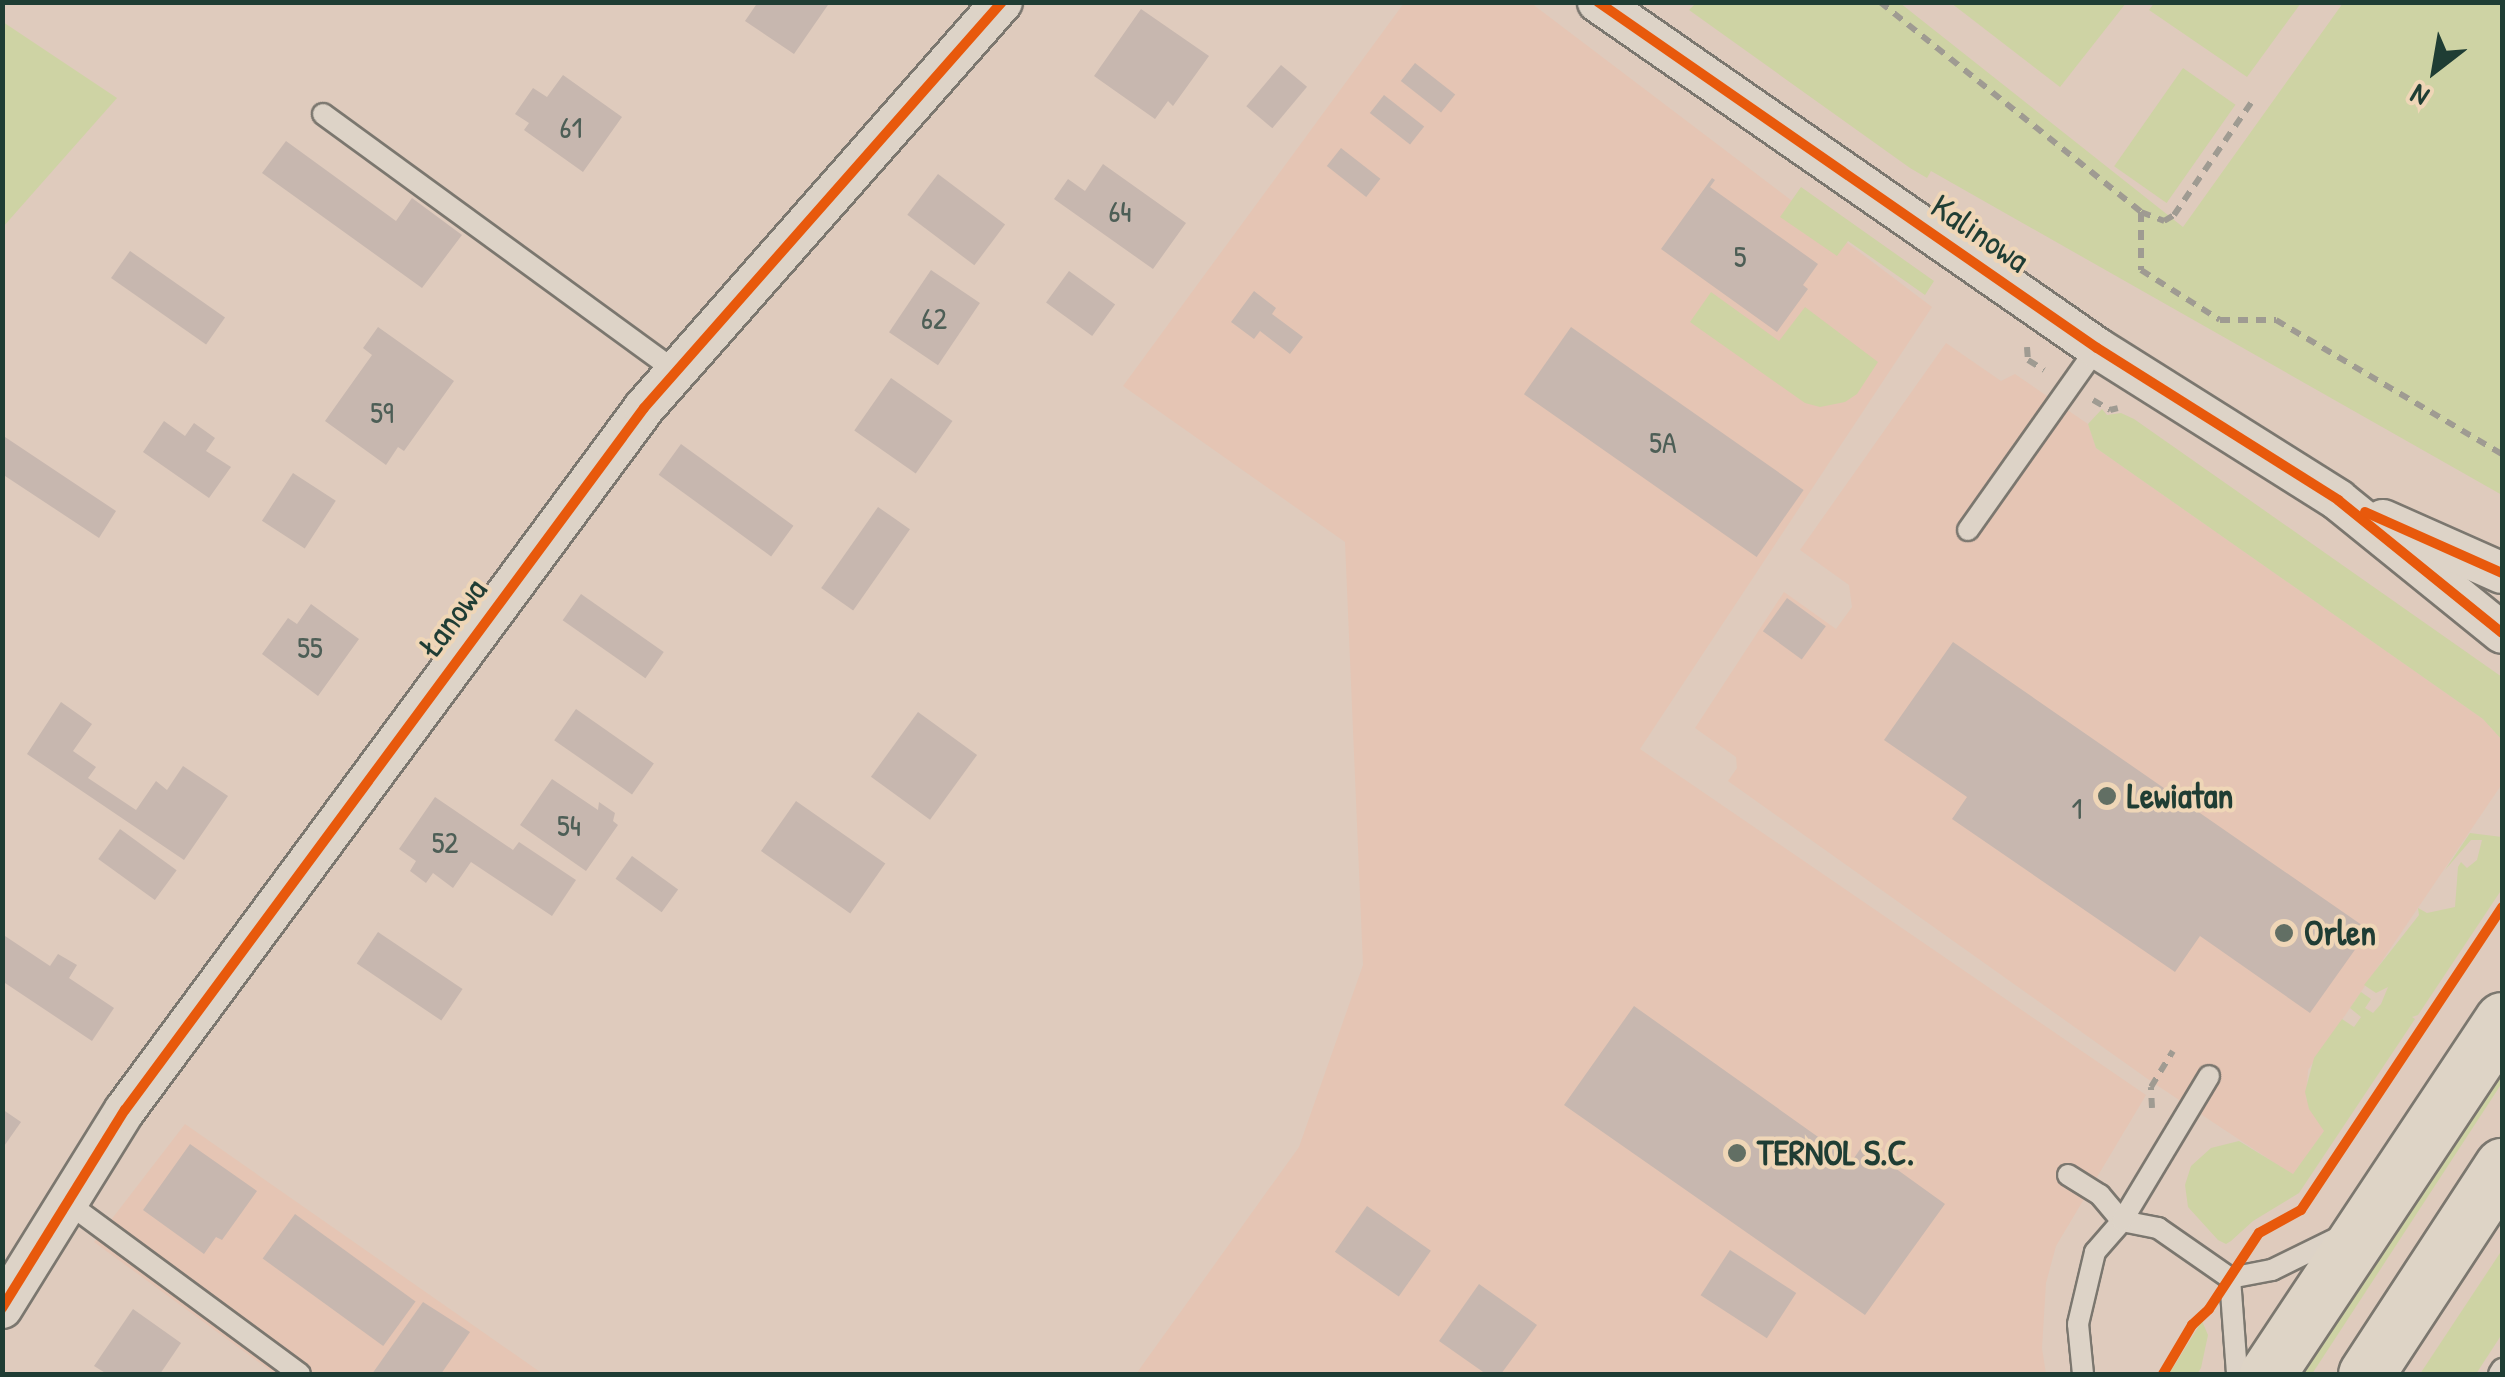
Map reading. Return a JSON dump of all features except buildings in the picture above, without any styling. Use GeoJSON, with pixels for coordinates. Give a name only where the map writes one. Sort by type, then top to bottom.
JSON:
{"type":"FeatureCollection","features":[{"type":"Feature","properties":{"kind":"main road"},"geometry":{"type":"LineString","coordinates":[[2268,1374],[2502,1020]]}},
{"type":"Feature","properties":{"kind":"main road"},"geometry":{"type":"LineString","coordinates":[[2366,1374],[2502,1166]]}},
{"type":"Feature","properties":{"kind":"street","name":"Łanowa"},"geometry":{"type":"LineString","coordinates":[[2,1308],[125,1110],[644,408],[1002,2]]}},
{"type":"Feature","properties":{"kind":"street","name":"Kalinowa"},"geometry":{"type":"LineString","coordinates":[[1598,2],[2097,348],[2338,500],[2502,634]]}},
{"type":"Feature","properties":{"kind":"street","name":"Kalinowa"},"geometry":{"type":"LineString","coordinates":[[2338,500],[2502,572]]}},
{"type":"Feature","properties":{"kind":"lane"},"geometry":{"type":"LineString","coordinates":[[324,114],[676,371]]}},
{"type":"Feature","properties":{"kind":"lane"},"geometry":{"type":"LineString","coordinates":[[1968,530],[2097,348]]}},
{"type":"Feature","properties":{"kind":"lane"},"geometry":{"type":"LineString","coordinates":[[2083,1374],[2078,1324],[2095,1252],[2122,1221],[2209,1076]]}},
{"type":"Feature","properties":{"kind":"lane"},"geometry":{"type":"LineString","coordinates":[[2068,1175],[2100,1195],[2122,1221],[2158,1228],[2230,1278],[2272,1270],[2370,1220]]}},
{"type":"Feature","properties":{"kind":"lane"},"geometry":{"type":"LineString","coordinates":[[68,1202],[300,1374]]}},
{"type":"Feature","properties":{"kind":"lane"},"geometry":{"type":"LineString","coordinates":[[2230,1278],[2237,1374]]}},
{"type":"Feature","properties":{"kind":"path"},"geometry":{"type":"LineString","coordinates":[[1880,2],[2141,212],[2164,221],[2174,215],[2251,102]]}},
{"type":"Feature","properties":{"kind":"path"},"geometry":{"type":"LineString","coordinates":[[2141,212],[2141,270],[2220,320],[2276,320],[2502,454]]}},
{"type":"Feature","properties":{"kind":"shaded area"},"geometry":{"type":"Polygon","coordinates":[[[1404,3],[1531,3],[1932,307],[1640,749],[2146,1095],[2056,1246],[2046,1283],[2042,1348],[2046,1374],[1136,1374],[1299,1147],[1363,965],[1345,542],[1123,386],[1404,3]]]}},
{"type":"Feature","properties":{"kind":"shaded area"},"geometry":{"type":"Polygon","coordinates":[[[1946,343],[2001,381],[2015,374],[2088,424],[2096,448],[2483,719],[2502,740],[2502,784],[2308,1070],[2306,1098],[2324,1131],[2293,1175],[2152,1082],[1728,781],[1737,768],[1736,757],[1695,728],[1784,592],[1836,629],[1852,607],[1849,585],[1800,550],[1946,343]]]}},
{"type":"Feature","properties":{"kind":"shaded area"},"geometry":{"type":"Polygon","coordinates":[[[185,1124],[543,1374],[275,1374],[94,1242],[185,1124]]]}},
{"type":"Feature","properties":{"kind":"green space"},"geometry":{"type":"Polygon","coordinates":[[[2155,2],[2301,3],[2247,77],[2149,10],[2155,2]]]}},
{"type":"Feature","properties":{"kind":"green space"},"geometry":{"type":"Polygon","coordinates":[[[1696,3],[1900,3],[2183,227],[2343,3],[2502,3],[2502,495],[1931,171],[1927,178],[1910,168],[1689,10],[1696,3]]]}},
{"type":"Feature","properties":{"kind":"green space"},"geometry":{"type":"Polygon","coordinates":[[[1951,3],[2126,3],[2060,87],[1951,3]]]}},
{"type":"Feature","properties":{"kind":"green space"},"geometry":{"type":"Polygon","coordinates":[[[3,22],[117,98],[3,227],[3,22]]]}},
{"type":"Feature","properties":{"kind":"green space"},"geometry":{"type":"Polygon","coordinates":[[[2183,68],[2235,105],[2167,203],[2114,166],[2183,68]]]}},
{"type":"Feature","properties":{"kind":"green space"},"geometry":{"type":"Polygon","coordinates":[[[1801,187],[1934,281],[1925,295],[1848,241],[1837,256],[1780,217],[1801,187]]]}},
{"type":"Feature","properties":{"kind":"green space"},"geometry":{"type":"Polygon","coordinates":[[[1711,292],[1779,341],[1805,307],[1878,362],[1857,394],[1845,402],[1820,407],[1805,403],[1690,322],[1711,292]]]}},
{"type":"Feature","properties":{"kind":"green space"},"geometry":{"type":"Polygon","coordinates":[[[2102,409],[2107,415],[2121,413],[2134,419],[2502,677],[2502,740],[2483,719],[2096,448],[2088,424],[2102,409]]]}},
{"type":"Feature","properties":{"kind":"green space"},"geometry":{"type":"Polygon","coordinates":[[[2470,833],[2502,837],[2502,889],[2418,1015],[2412,1017],[2415,1019],[2299,1193],[2253,1221],[2226,1244],[2218,1240],[2188,1207],[2185,1185],[2191,1166],[2211,1148],[2239,1141],[2293,1174],[2324,1131],[2309,1109],[2305,1092],[2314,1058],[2342,1019],[2354,1027],[2361,1017],[2350,1008],[2361,992],[2371,999],[2365,1008],[2373,1013],[2381,1004],[2388,987],[2376,993],[2364,985],[2419,915],[2418,908],[2427,913],[2455,907],[2458,867],[2461,862],[2467,868],[2477,860],[2482,840],[2471,840],[2445,870],[2470,833]]]}},
{"type":"Feature","properties":{"kind":"green space"},"geometry":{"type":"Polygon","coordinates":[[[2502,1066],[2502,1083],[2312,1374],[2298,1374],[2502,1066]]]}},
{"type":"Feature","properties":{"kind":"green space"},"geometry":{"type":"Polygon","coordinates":[[[2502,1250],[2502,1334],[2476,1374],[2420,1374],[2502,1250]]]}},
{"type":"Feature","properties":{"kind":"green space"},"geometry":{"type":"Polygon","coordinates":[[[2202,1321],[2208,1335],[2201,1368],[2197,1374],[2169,1374],[2202,1321]]]}},
{"type":"Feature","properties":{"kind":"cycle path"},"geometry":{"type":"LineString","coordinates":[[2,1308],[125,1110],[644,408],[1002,2]]}},
{"type":"Feature","properties":{"kind":"cycle path"},"geometry":{"type":"LineString","coordinates":[[1598,2],[2097,348],[2338,500],[2502,633]]}},
{"type":"Feature","properties":{"kind":"cycle path"},"geometry":{"type":"LineString","coordinates":[[2365,512],[2502,573]]}},
{"type":"Feature","properties":{"kind":"cycle path"},"geometry":{"type":"LineString","coordinates":[[2163,1374],[2192,1325],[2209,1309],[2259,1233],[2301,1210],[2502,907]]}},
{"type":"Feature","properties":{"kind":"place","name":"Lewiatan"},"geometry":{"type":"Point","coordinates":[2107,796]}},
{"type":"Feature","properties":{"kind":"place","name":"Orlen"},"geometry":{"type":"Point","coordinates":[2284,933]}},
{"type":"Feature","properties":{"kind":"place","name":"TERNOL S.C."},"geometry":{"type":"Point","coordinates":[1737,1153]}}]}
